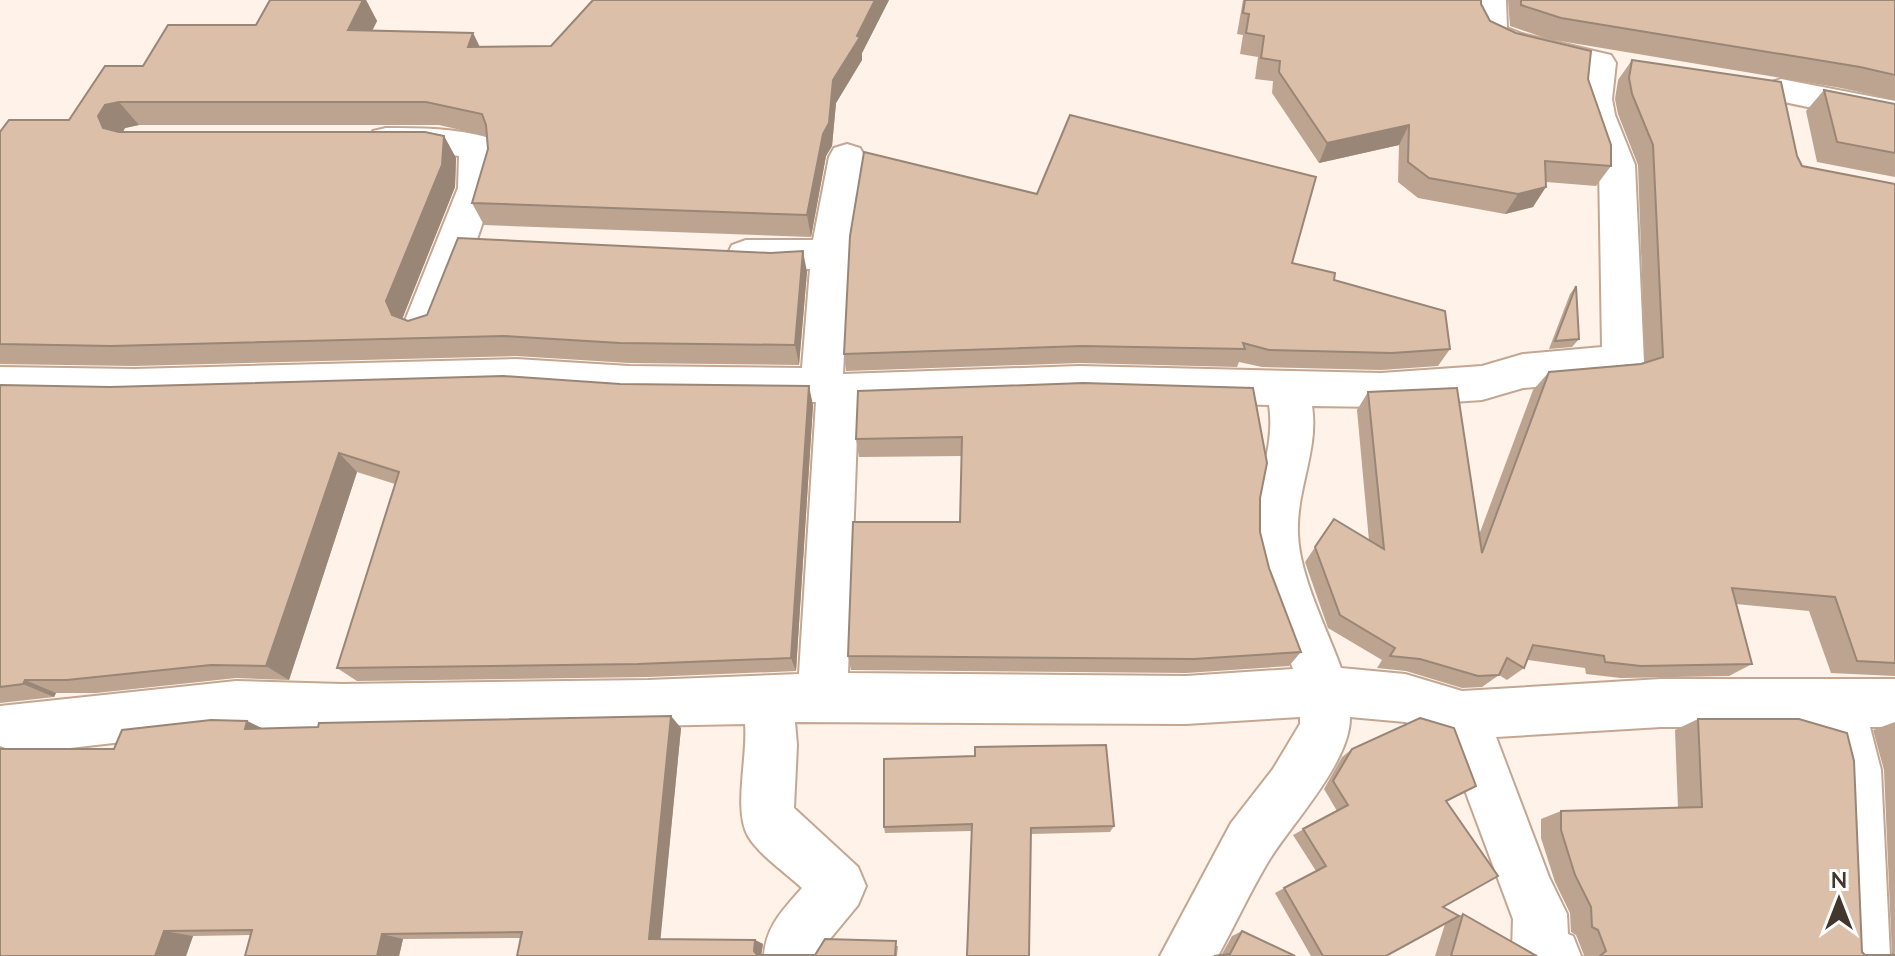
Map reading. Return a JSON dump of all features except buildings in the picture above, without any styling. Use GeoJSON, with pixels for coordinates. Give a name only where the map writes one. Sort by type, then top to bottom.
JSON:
{"type":"FeatureCollection","features":[{"type":"Feature","properties":{"kind":"street"},"geometry":{"type":"LineString","coordinates":[[0,384],[134,386],[516,376],[629,383],[830,388],[1079,383],[1381,390],[1482,383],[1523,371],[1623,362],[1617,165],[1595,99],[1618,66],[1513,43],[1491,33],[1490,0]]}},
{"type":"Feature","properties":{"kind":"street"},"geometry":{"type":"LineString","coordinates":[[1745,86],[1895,113]]}},
{"type":"Feature","properties":{"kind":"street"},"geometry":{"type":"LineString","coordinates":[[1781,91],[1789,126]]}},
{"type":"Feature","properties":{"kind":"street"},"geometry":{"type":"LineString","coordinates":[[346,140],[438,140],[477,147],[472,242],[424,323]]}},
{"type":"Feature","properties":{"kind":"street"},"geometry":{"type":"LineString","coordinates":[[822,697],[830,388],[830,254],[847,157]]}},
{"type":"Feature","properties":{"kind":"street"},"geometry":{"type":"LineString","coordinates":[[711,253],[775,256],[830,254]]}},
{"type":"Feature","properties":{"kind":"street"},"geometry":{"type":"LineString","coordinates":[[1188,956],[1250,842],[1291,787],[1325,730],[1325,691],[1278,557],[1275,532],[1291,454],[1293,421],[1288,389]]}},
{"type":"Feature","properties":{"kind":"street"},"geometry":{"type":"LineString","coordinates":[[0,731],[236,705],[342,708],[648,704],[822,697],[1186,700],[1325,691],[1405,698],[1462,715],[1661,703],[1895,703]]}},
{"type":"Feature","properties":{"kind":"street"},"geometry":{"type":"LineString","coordinates":[[767,698],[772,745],[767,819],[839,886],[793,940],[792,956]]}},
{"type":"Feature","properties":{"kind":"street"},"geometry":{"type":"LineString","coordinates":[[1838,702],[1855,770],[1862,956]]}},
{"type":"Feature","properties":{"kind":"street"},"geometry":{"type":"LineString","coordinates":[[1462,715],[1528,893],[1540,914],[1540,949],[1553,956]]}}]}
